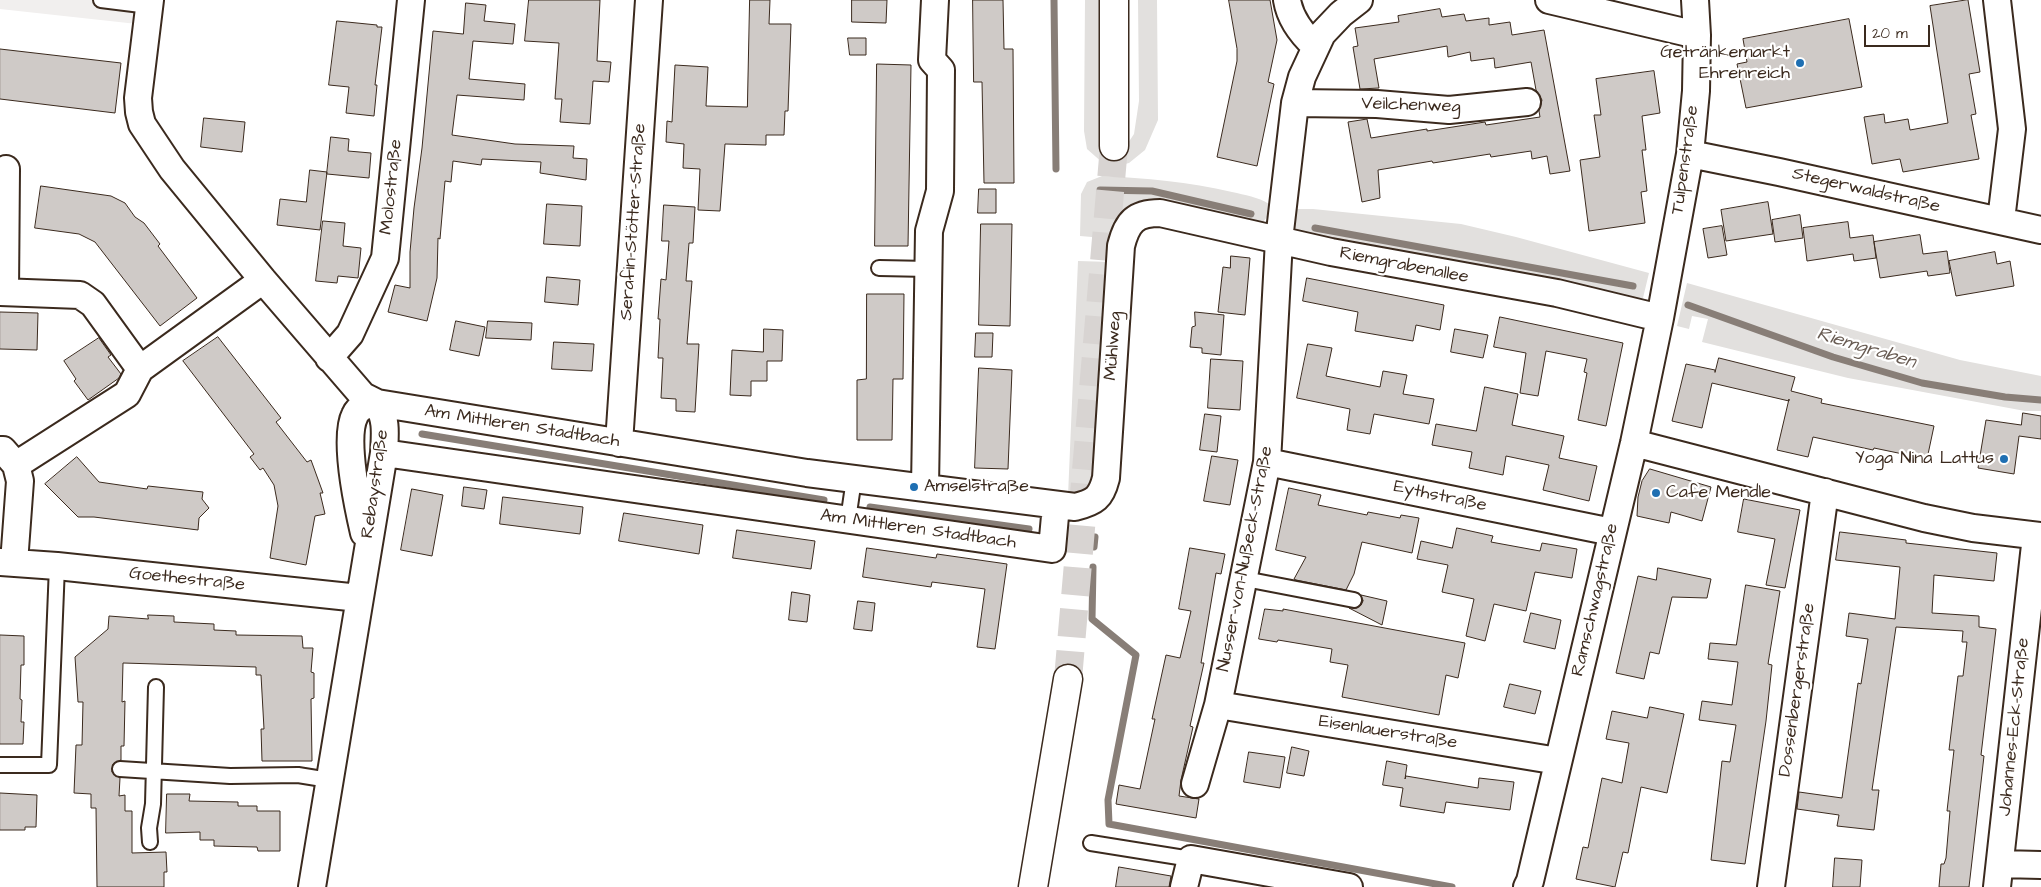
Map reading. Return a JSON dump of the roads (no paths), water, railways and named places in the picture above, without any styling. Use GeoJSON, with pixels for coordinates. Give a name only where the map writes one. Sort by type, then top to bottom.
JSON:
{"type":"FeatureCollection","features":[{"type":"Feature","properties":{"kind":"main road"},"geometry":{"type":"LineString","coordinates":[[1114,0],[1114,146]]}},
{"type":"Feature","properties":{"kind":"main road"},"geometry":{"type":"LineString","coordinates":[[1033,887],[1068,679]]}},
{"type":"Feature","properties":{"kind":"street","name":"Molostraße"},"geometry":{"type":"LineString","coordinates":[[329,358],[350,334],[385,258],[411,0]]}},
{"type":"Feature","properties":{"kind":"street","name":"Serafin-Stötter-Straße"},"geometry":{"type":"LineString","coordinates":[[619,444],[649,0]]}},
{"type":"Feature","properties":{"kind":"street"},"geometry":{"type":"LineString","coordinates":[[925,488],[929,231],[940,191],[941,165],[941,70],[932,60],[935,0]]}},
{"type":"Feature","properties":{"kind":"street"},"geometry":{"type":"LineString","coordinates":[[1287,0],[1288,10],[1304,36],[1315,46]]}},
{"type":"Feature","properties":{"kind":"street","name":"Nusser-von-Nußeck-Straße"},"geometry":{"type":"LineString","coordinates":[[1195,784],[1218,705],[1245,579],[1267,462],[1279,240],[1295,103],[1302,77],[1322,34],[1341,14],[1359,0]]}},
{"type":"Feature","properties":{"kind":"street"},"geometry":{"type":"LineString","coordinates":[[1549,0],[1697,35]]}},
{"type":"Feature","properties":{"kind":"street","name":"Tulpenstraße"},"geometry":{"type":"LineString","coordinates":[[1660,318],[1690,154],[1696,91],[1697,35],[1694,0]]}},
{"type":"Feature","properties":{"kind":"street"},"geometry":{"type":"LineString","coordinates":[[1998,0],[2012,129],[2002,220]]}},
{"type":"Feature","properties":{"kind":"street","name":"Am Mittleren Stadtbach"},"geometry":{"type":"LineString","coordinates":[[150,3],[138,98],[142,124],[172,169],[263,280],[363,396],[378,403],[619,444],[854,479],[1075,507],[1090,503],[1103,492]]}},
{"type":"Feature","properties":{"kind":"street","name":"Veilchenweg"},"geometry":{"type":"LineString","coordinates":[[1295,103],[1377,104],[1449,110],[1527,102]]}},
{"type":"Feature","properties":{"kind":"street","name":"Stegerwaldstraße"},"geometry":{"type":"LineString","coordinates":[[1690,154],[2002,220],[2041,230]]}},
{"type":"Feature","properties":{"kind":"street"},"geometry":{"type":"LineString","coordinates":[[6,169],[3,292],[80,295],[93,304],[140,369]]}},
{"type":"Feature","properties":{"kind":"street","name":"Riemgrabenallee"},"geometry":{"type":"LineString","coordinates":[[1148,213],[1160,213],[1331,252],[1557,293],[1660,318]]}},
{"type":"Feature","properties":{"kind":"street","name":"Mühlweg"},"geometry":{"type":"LineString","coordinates":[[1103,492],[1106,478],[1121,246],[1128,225],[1136,217],[1148,213]]}},
{"type":"Feature","properties":{"kind":"street","name":"Goethestraße"},"geometry":{"type":"LineString","coordinates":[[263,280],[140,369],[127,394],[8,457],[20,481],[7,562],[359,598]]}},
{"type":"Feature","properties":{"kind":"street","name":"Ramschwagstraße"},"geometry":{"type":"LineString","coordinates":[[1533,885],[1558,761],[1634,442],[1660,318]]}},
{"type":"Feature","properties":{"kind":"street","name":"Rebaystraße"},"geometry":{"type":"LineString","coordinates":[[312,887],[384,452],[386,426],[384,413],[378,403],[365,405],[356,413],[352,422],[351,450],[353,469],[367,551]]}},
{"type":"Feature","properties":{"kind":"street"},"geometry":{"type":"LineString","coordinates":[[1634,442],[1924,518],[1973,528],[2039,536]]}},
{"type":"Feature","properties":{"kind":"street","name":"Am Mittleren Stadtbach"},"geometry":{"type":"LineString","coordinates":[[384,452],[1052,549],[1056,505]]}},
{"type":"Feature","properties":{"kind":"street","name":"Eythstraße"},"geometry":{"type":"LineString","coordinates":[[1267,462],[1612,532]]}},
{"type":"Feature","properties":{"kind":"street","name":"Dossenbergerstraße"},"geometry":{"type":"LineString","coordinates":[[1771,887],[1825,492]]}},
{"type":"Feature","properties":{"kind":"street","name":"Johannes-Eck-Straße"},"geometry":{"type":"LineString","coordinates":[[1999,876],[2031,655],[2039,536]]}},
{"type":"Feature","properties":{"kind":"street","name":"Eisenlauerstraße"},"geometry":{"type":"LineString","coordinates":[[1218,705],[1558,761]]}},
{"type":"Feature","properties":{"kind":"street"},"geometry":{"type":"LineString","coordinates":[[1184,887],[1191,859],[1349,887]]}},
{"type":"Feature","properties":{"kind":"street"},"geometry":{"type":"LineString","coordinates":[[1999,876],[2041,865]]}},
{"type":"Feature","properties":{"kind":"lane"},"geometry":{"type":"LineString","coordinates":[[101,0],[150,3]]}},
{"type":"Feature","properties":{"kind":"lane"},"geometry":{"type":"LineString","coordinates":[[879,268],[929,268]]}},
{"type":"Feature","properties":{"kind":"lane"},"geometry":{"type":"LineString","coordinates":[[848,520],[854,479]]}},
{"type":"Feature","properties":{"kind":"lane"},"geometry":{"type":"LineString","coordinates":[[0,765],[49,766],[57,566]]}},
{"type":"Feature","properties":{"kind":"lane"},"geometry":{"type":"LineString","coordinates":[[1245,579],[1354,600]]}},
{"type":"Feature","properties":{"kind":"lane"},"geometry":{"type":"LineString","coordinates":[[150,842],[156,686]]}},
{"type":"Feature","properties":{"kind":"lane"},"geometry":{"type":"LineString","coordinates":[[120,769],[230,776],[298,775],[329,780]]}},
{"type":"Feature","properties":{"kind":"lane"},"geometry":{"type":"LineString","coordinates":[[1091,842],[1191,859]]}},
{"type":"Feature","properties":{"kind":"waterway"},"geometry":{"type":"LineString","coordinates":[[1054,0],[1056,169]]}},
{"type":"Feature","properties":{"kind":"waterway"},"geometry":{"type":"LineString","coordinates":[[1100,190],[1152,191],[1251,214]]}},
{"type":"Feature","properties":{"kind":"waterway"},"geometry":{"type":"LineString","coordinates":[[1315,228],[1633,286]]}},
{"type":"Feature","properties":{"kind":"waterway","name":"Riemgraben"},"geometry":{"type":"LineString","coordinates":[[1688,305],[1833,357],[1922,383],[2005,397],[2041,400]]}},
{"type":"Feature","properties":{"kind":"waterway"},"geometry":{"type":"LineString","coordinates":[[422,434],[824,500]]}},
{"type":"Feature","properties":{"kind":"waterway"},"geometry":{"type":"LineString","coordinates":[[870,507],[1029,529]]}},
{"type":"Feature","properties":{"kind":"waterway"},"geometry":{"type":"LineString","coordinates":[[1075,535],[1095,537],[1094,547]]}},
{"type":"Feature","properties":{"kind":"waterway"},"geometry":{"type":"LineString","coordinates":[[1093,567],[1092,619],[1136,655],[1108,800],[1109,824],[1452,887]]}},
{"type":"Feature","properties":{"kind":"tunnel"},"geometry":{"type":"LineString","coordinates":[[1068,679],[1114,146]]}},
{"type":"Feature","properties":{"kind":"place","name":"Getränkemarkt Ehrenreich"},"geometry":{"type":"Point","coordinates":[1800,63]}},
{"type":"Feature","properties":{"kind":"place","name":"Yoga Nina Lattus"},"geometry":{"type":"Point","coordinates":[2004,459]}},
{"type":"Feature","properties":{"kind":"place","name":"Amselstraße"},"geometry":{"type":"Point","coordinates":[914,487]}},
{"type":"Feature","properties":{"kind":"place","name":"Cafe Mendle"},"geometry":{"type":"Point","coordinates":[1656,493]}}]}
